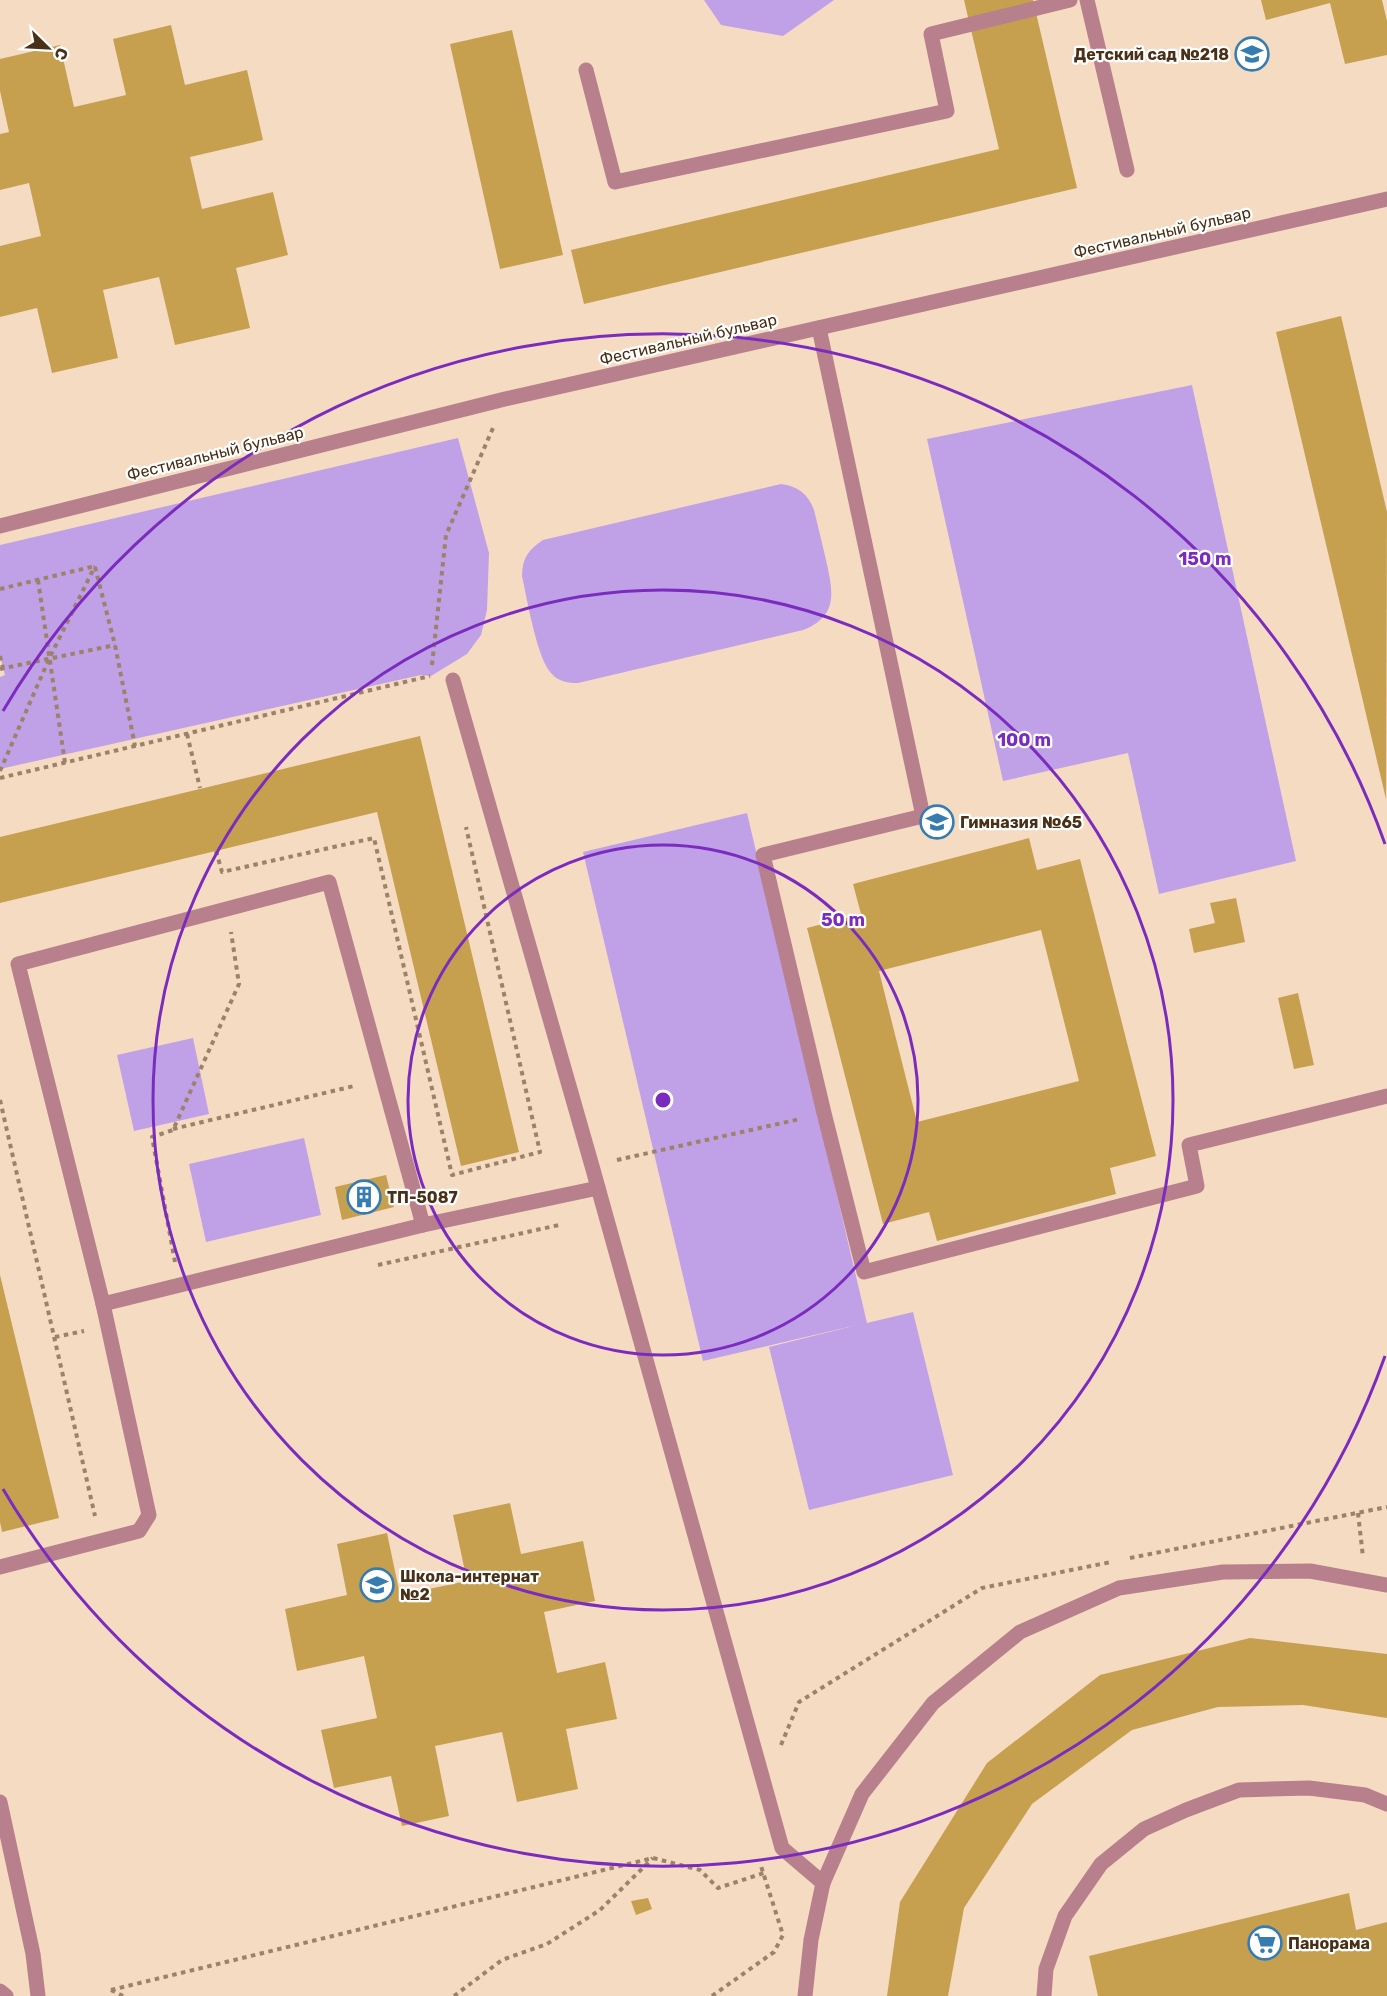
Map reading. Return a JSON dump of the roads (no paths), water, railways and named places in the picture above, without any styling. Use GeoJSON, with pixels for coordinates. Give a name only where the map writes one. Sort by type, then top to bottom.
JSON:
{"type":"FeatureCollection","features":[{"type":"Feature","properties":{"kind":"street"},"geometry":{"type":"LineString","coordinates":[[586,70],[615,182],[947,111],[931,34],[1070,0]]}},
{"type":"Feature","properties":{"kind":"street"},"geometry":{"type":"LineString","coordinates":[[1087,0],[1127,170]]}},
{"type":"Feature","properties":{"kind":"street","name":"Фестивальный бульвар"},"geometry":{"type":"LineString","coordinates":[[0,526],[505,399],[1387,199]]}},
{"type":"Feature","properties":{"kind":"street"},"geometry":{"type":"LineString","coordinates":[[819,328],[923,816],[764,855],[824,1113],[864,1272],[1197,1186],[1189,1145],[1387,1096]]}},
{"type":"Feature","properties":{"kind":"street"},"geometry":{"type":"LineString","coordinates":[[453,680],[592,1166],[782,1848],[823,1884]]}},
{"type":"Feature","properties":{"kind":"street"},"geometry":{"type":"LineString","coordinates":[[0,1567],[139,1531],[149,1515],[108,1325],[18,964],[329,882],[423,1225]]}},
{"type":"Feature","properties":{"kind":"street"},"geometry":{"type":"LineString","coordinates":[[103,1304],[423,1225],[598,1188]]}},
{"type":"Feature","properties":{"kind":"street"},"geometry":{"type":"LineString","coordinates":[[805,1996],[810,1940],[823,1884],[862,1794],[933,1702],[1020,1632],[1119,1588],[1223,1572],[1310,1571],[1387,1585]]}},
{"type":"Feature","properties":{"kind":"street"},"geometry":{"type":"LineString","coordinates":[[1044,1996],[1046,1969],[1065,1916],[1101,1864],[1144,1829],[1239,1790],[1309,1788],[1365,1795],[1387,1804]]}},
{"type":"Feature","properties":{"kind":"street"},"geometry":{"type":"LineString","coordinates":[[0,1802],[33,1954],[38,1996]]}},
{"type":"Feature","properties":{"kind":"street"},"geometry":{"type":"LineString","coordinates":[[0,1991],[6,1996]]}},
{"type":"Feature","properties":{"kind":"place","name":"Детский сад №218"},"geometry":{"type":"Point","coordinates":[1252,54]}},
{"type":"Feature","properties":{"kind":"place","name":"Гимназия №65"},"geometry":{"type":"Point","coordinates":[937,822]}},
{"type":"Feature","properties":{"kind":"place","name":"ТП-5087"},"geometry":{"type":"Point","coordinates":[364,1197]}},
{"type":"Feature","properties":{"kind":"place","name":"Школа-интернат №2"},"geometry":{"type":"Point","coordinates":[377,1585]}},
{"type":"Feature","properties":{"kind":"place","name":"Панорама"},"geometry":{"type":"Point","coordinates":[1265,1943]}}]}
